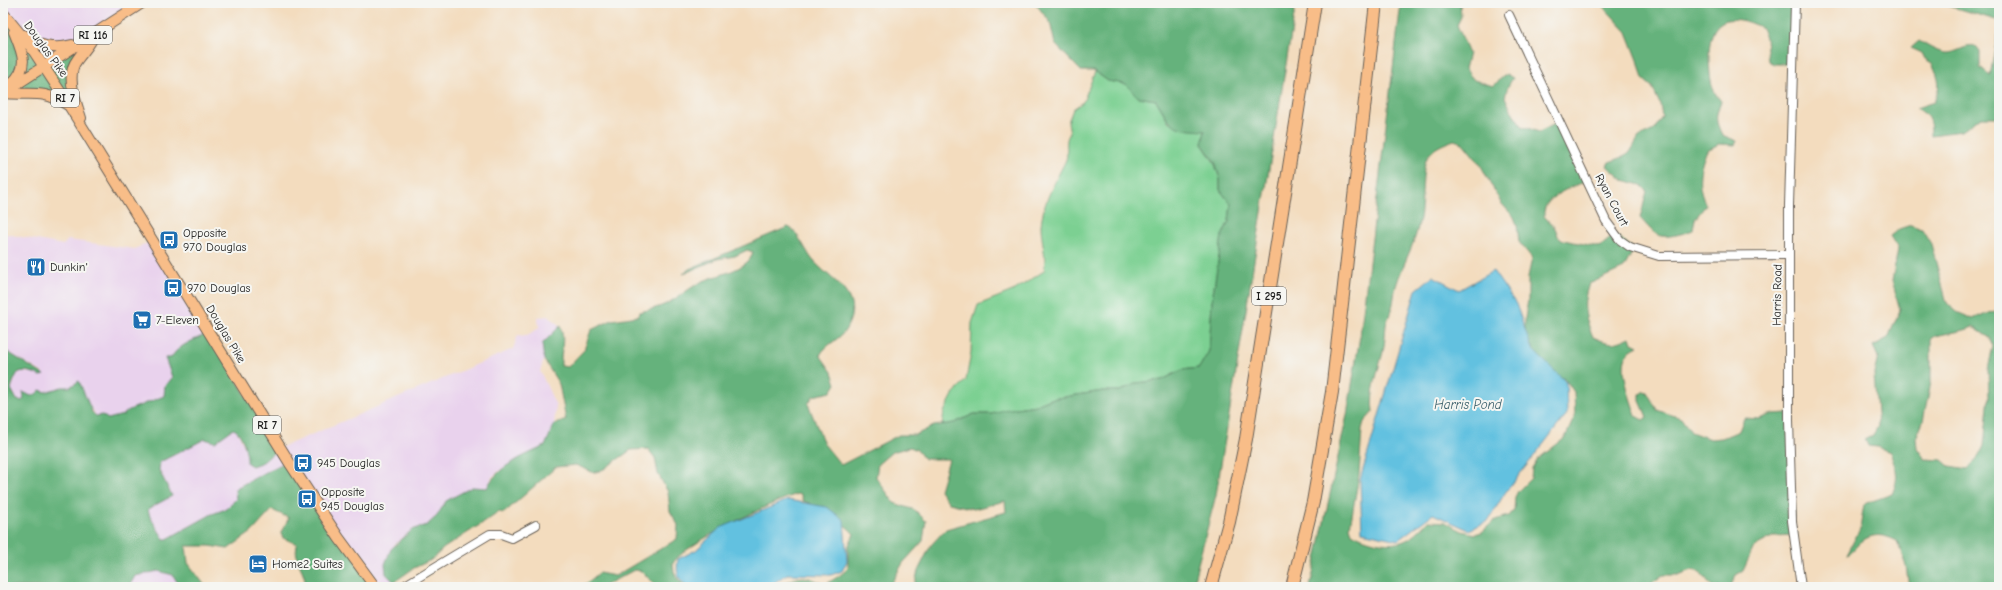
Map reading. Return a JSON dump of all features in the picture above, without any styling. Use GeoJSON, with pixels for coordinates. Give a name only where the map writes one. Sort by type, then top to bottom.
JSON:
{"type":"FeatureCollection","features":[{"type":"Feature","properties":{"kind":"highway","name":"I 295"},"geometry":{"type":"LineString","coordinates":[[1212,587],[1235,494],[1251,412],[1315,3]]}},
{"type":"Feature","properties":{"kind":"highway"},"geometry":{"type":"LineString","coordinates":[[1292,587],[1313,502],[1332,392],[1376,3]]}},
{"type":"Feature","properties":{"kind":"main road","name":"RI 116"},"geometry":{"type":"LineString","coordinates":[[3,93],[142,3]]}},
{"type":"Feature","properties":{"kind":"main road","name":"Douglas Pike"},"geometry":{"type":"LineString","coordinates":[[3,13],[44,67],[69,105],[299,477],[339,538],[374,587]]}},
{"type":"Feature","properties":{"kind":"main road"},"geometry":{"type":"LineString","coordinates":[[11,23],[34,42],[49,48],[60,48],[80,42],[94,34]]}},
{"type":"Feature","properties":{"kind":"main road"},"geometry":{"type":"LineString","coordinates":[[3,93],[19,75],[23,65],[21,48],[11,23]]}},
{"type":"Feature","properties":{"kind":"main road"},"geometry":{"type":"LineString","coordinates":[[85,130],[74,96],[72,71],[76,61],[92,42],[94,34]]}},
{"type":"Feature","properties":{"kind":"main road"},"geometry":{"type":"LineString","coordinates":[[3,93],[19,95],[40,93],[69,105]]}},
{"type":"Feature","properties":{"kind":"street","name":"Harris Road"},"geometry":{"type":"LineString","coordinates":[[1795,3],[1790,124],[1788,303],[1790,497],[1792,522],[1802,587]]}},
{"type":"Feature","properties":{"kind":"street","name":"Ryan Court"},"geometry":{"type":"LineString","coordinates":[[1509,15],[1606,221],[1620,240],[1630,248],[1658,256],[1789,256]]}},
{"type":"Feature","properties":{"kind":"street"},"geometry":{"type":"LineString","coordinates":[[402,587],[490,534],[501,534],[512,538],[536,525]]}},
{"type":"Feature","properties":{"kind":"shaded area"},"geometry":{"type":"Polygon","coordinates":[[[3,3],[147,3],[46,68],[3,11],[3,3]]]}},
{"type":"Feature","properties":{"kind":"shaded area"},"geometry":{"type":"Polygon","coordinates":[[[6,234],[63,245],[68,240],[135,249],[153,240],[209,333],[174,353],[171,358],[172,377],[164,396],[129,410],[123,415],[108,419],[96,416],[75,383],[70,387],[62,387],[31,396],[24,393],[24,399],[21,401],[17,400],[11,390],[17,374],[21,372],[43,373],[3,349],[3,243],[6,234]]]}},
{"type":"Feature","properties":{"kind":"shaded area"},"geometry":{"type":"Polygon","coordinates":[[[548,316],[560,326],[542,344],[544,360],[540,371],[556,406],[554,425],[545,446],[500,470],[492,477],[487,488],[472,487],[446,501],[437,516],[427,525],[412,530],[395,544],[391,549],[386,574],[394,582],[389,587],[376,587],[287,461],[235,490],[236,499],[226,509],[212,514],[167,540],[164,539],[150,517],[148,509],[172,496],[159,469],[160,462],[205,439],[215,442],[233,429],[236,429],[248,454],[263,462],[280,448],[513,349],[518,335],[526,336],[539,328],[538,317],[548,316]]]}},
{"type":"Feature","properties":{"kind":"shaded area"},"geometry":{"type":"Polygon","coordinates":[[[158,571],[173,575],[180,587],[125,587],[131,583],[135,576],[158,571]]]}},
{"type":"Feature","properties":{"kind":"green space"},"geometry":{"type":"Polygon","coordinates":[[[1035,3],[1296,3],[1216,495],[1192,587],[914,587],[918,571],[931,545],[946,529],[1006,512],[1005,501],[974,509],[949,503],[940,490],[949,459],[924,459],[917,450],[910,447],[892,452],[878,464],[876,477],[894,503],[915,510],[926,521],[923,541],[903,563],[889,587],[775,587],[800,577],[811,578],[825,585],[848,568],[848,547],[854,534],[844,524],[830,514],[803,501],[801,495],[798,494],[751,513],[711,534],[681,555],[673,563],[674,570],[678,579],[687,587],[658,587],[641,571],[634,570],[602,587],[580,587],[599,573],[615,576],[677,539],[678,525],[670,511],[668,492],[658,474],[655,458],[648,449],[631,450],[604,469],[594,473],[576,465],[556,467],[504,513],[499,512],[444,548],[431,560],[414,568],[394,582],[386,574],[385,564],[391,549],[412,530],[427,525],[437,516],[446,501],[472,487],[487,488],[497,474],[512,462],[545,446],[554,425],[566,420],[559,384],[544,360],[542,344],[560,326],[563,335],[561,366],[568,367],[584,350],[591,330],[612,320],[638,316],[639,312],[666,304],[707,279],[739,268],[746,263],[753,252],[747,250],[735,256],[717,259],[683,274],[689,269],[788,227],[798,236],[812,259],[819,267],[843,289],[849,297],[852,306],[851,317],[846,329],[820,355],[832,372],[836,384],[831,392],[813,396],[808,404],[824,444],[841,465],[899,435],[915,435],[934,426],[954,423],[974,414],[992,414],[1003,410],[1036,405],[1051,399],[1103,391],[1120,391],[1137,383],[1162,380],[1182,370],[1199,368],[1209,351],[1212,301],[1222,236],[1229,221],[1231,204],[1220,190],[1220,179],[1215,162],[1202,144],[1205,131],[1179,128],[1170,122],[1156,100],[1138,97],[1125,84],[1108,81],[1094,71],[1081,71],[1055,44],[1050,22],[1035,3]]]}},
{"type":"Feature","properties":{"kind":"green space"},"geometry":{"type":"Polygon","coordinates":[[[1401,3],[1460,3],[1461,17],[1457,25],[1469,53],[1465,69],[1474,80],[1493,86],[1506,74],[1513,78],[1508,86],[1505,97],[1511,110],[1522,126],[1539,132],[1559,122],[1586,181],[1552,198],[1548,203],[1544,216],[1555,228],[1558,236],[1563,240],[1600,247],[1615,234],[1634,249],[1624,268],[1589,284],[1585,298],[1585,311],[1593,337],[1612,343],[1630,337],[1632,343],[1638,346],[1627,354],[1624,365],[1627,388],[1637,417],[1643,420],[1647,417],[1640,401],[1640,394],[1644,391],[1647,392],[1657,410],[1681,418],[1691,432],[1710,439],[1722,438],[1739,431],[1744,418],[1760,419],[1772,414],[1788,413],[1794,535],[1774,536],[1754,547],[1743,571],[1736,575],[1730,587],[1713,587],[1700,572],[1692,570],[1678,575],[1663,575],[1646,587],[1310,587],[1347,415],[1360,336],[1401,3]],[[1454,140],[1439,146],[1429,154],[1425,163],[1421,212],[1418,227],[1396,286],[1392,308],[1386,325],[1384,349],[1374,390],[1372,404],[1373,412],[1364,422],[1362,429],[1359,475],[1350,527],[1352,533],[1365,539],[1381,543],[1389,544],[1404,541],[1413,536],[1429,521],[1445,522],[1462,531],[1475,534],[1482,532],[1495,520],[1509,516],[1514,510],[1515,497],[1518,491],[1531,478],[1532,469],[1538,459],[1565,438],[1575,416],[1574,392],[1565,379],[1551,373],[1539,363],[1532,347],[1521,339],[1525,334],[1525,318],[1528,300],[1528,277],[1532,258],[1519,242],[1517,225],[1514,217],[1501,203],[1480,164],[1463,143],[1454,140]]]}},
{"type":"Feature","properties":{"kind":"green space"},"geometry":{"type":"Polygon","coordinates":[[[1600,3],[1795,3],[1790,64],[1774,64],[1768,61],[1766,38],[1762,28],[1749,23],[1738,20],[1722,22],[1716,28],[1712,36],[1709,60],[1710,77],[1717,97],[1721,101],[1717,115],[1717,122],[1722,135],[1737,141],[1735,145],[1719,144],[1707,150],[1702,164],[1700,178],[1701,191],[1706,205],[1695,219],[1693,230],[1669,236],[1660,236],[1656,234],[1640,218],[1647,191],[1641,185],[1623,180],[1607,166],[1609,162],[1622,158],[1628,154],[1639,137],[1654,130],[1662,117],[1660,104],[1652,87],[1643,79],[1638,60],[1627,32],[1600,3]]]}},
{"type":"Feature","properties":{"kind":"green space"},"geometry":{"type":"Polygon","coordinates":[[[1939,3],[1999,3],[1999,21],[1939,3]]]}},
{"type":"Feature","properties":{"kind":"green space"},"geometry":{"type":"Polygon","coordinates":[[[3,11],[46,68],[82,44],[73,65],[79,111],[49,94],[3,97],[3,11]]]}},
{"type":"Feature","properties":{"kind":"green space"},"geometry":{"type":"Polygon","coordinates":[[[1999,26],[1999,117],[1981,117],[1961,131],[1931,135],[1930,122],[1924,113],[1916,108],[1934,102],[1939,87],[1939,82],[1932,63],[1925,59],[1922,53],[1911,48],[1919,41],[1935,50],[1945,53],[1972,46],[1976,47],[1980,52],[1980,68],[1990,76],[1999,26]]]}},
{"type":"Feature","properties":{"kind":"green space"},"geometry":{"type":"Polygon","coordinates":[[[1095,72],[1108,81],[1125,84],[1138,97],[1156,100],[1169,122],[1205,131],[1202,144],[1214,162],[1220,179],[1220,190],[1231,204],[1229,221],[1222,236],[1212,301],[1209,351],[1199,368],[1182,370],[1162,380],[1137,383],[1120,391],[1103,391],[1051,399],[1036,405],[1003,410],[992,414],[974,414],[954,423],[942,425],[944,412],[954,393],[966,380],[971,353],[972,323],[978,305],[1015,290],[1044,271],[1045,260],[1041,225],[1044,208],[1066,159],[1067,140],[1070,133],[1068,122],[1073,109],[1083,102],[1095,72]]]}},
{"type":"Feature","properties":{"kind":"green space"},"geometry":{"type":"Polygon","coordinates":[[[1911,225],[1922,229],[1931,244],[1947,303],[1957,312],[1973,319],[1986,313],[1999,312],[1999,587],[1909,587],[1906,566],[1897,541],[1884,536],[1870,537],[1861,542],[1847,554],[1860,529],[1864,504],[1892,494],[1896,482],[1895,468],[1890,452],[1878,447],[1868,446],[1865,439],[1873,435],[1878,426],[1874,374],[1878,357],[1873,346],[1888,338],[1900,310],[1892,281],[1898,249],[1890,236],[1899,229],[1911,225]],[[1973,327],[1931,338],[1931,382],[1923,421],[1916,438],[1917,448],[1925,459],[1942,460],[1949,466],[1968,469],[1979,456],[1984,446],[1989,396],[1988,370],[1993,345],[1990,338],[1973,327]]]}},
{"type":"Feature","properties":{"kind":"green space"},"geometry":{"type":"Polygon","coordinates":[[[209,333],[278,449],[263,462],[252,466],[247,463],[242,438],[233,429],[215,442],[205,439],[160,462],[159,470],[172,496],[148,509],[150,517],[164,539],[167,539],[212,514],[226,509],[236,499],[236,488],[287,461],[376,587],[305,587],[304,576],[297,557],[297,544],[283,538],[281,532],[289,518],[272,510],[252,532],[228,549],[210,546],[186,546],[188,563],[206,587],[180,587],[173,575],[158,571],[135,576],[131,583],[125,587],[3,587],[3,349],[44,375],[40,376],[32,372],[25,371],[19,372],[11,389],[17,400],[21,401],[24,399],[23,392],[31,396],[40,390],[45,392],[62,387],[70,387],[79,381],[92,412],[96,416],[102,415],[108,419],[123,415],[129,410],[164,396],[165,385],[171,380],[172,377],[165,358],[171,358],[178,349],[209,333]]]}},
{"type":"Feature","properties":{"kind":"water","name":"Harris Pond"},"geometry":{"type":"Polygon","coordinates":[[[1493,271],[1516,304],[1532,349],[1566,382],[1567,414],[1505,493],[1488,521],[1469,530],[1433,514],[1398,540],[1362,532],[1360,480],[1416,290],[1433,276],[1459,290],[1493,271]]]}},
{"type":"Feature","properties":{"kind":"water"},"geometry":{"type":"Polygon","coordinates":[[[788,500],[827,507],[844,520],[847,561],[842,571],[831,575],[787,574],[768,587],[689,587],[682,581],[677,572],[678,559],[696,550],[720,528],[788,500]]]}},
{"type":"Feature","properties":{"kind":"place","name":"Opposite 970 Douglas"},"geometry":{"type":"Point","coordinates":[169,240]}},
{"type":"Feature","properties":{"kind":"place","name":"Dunkin'"},"geometry":{"type":"Point","coordinates":[36,267]}},
{"type":"Feature","properties":{"kind":"place","name":"970 Douglas"},"geometry":{"type":"Point","coordinates":[173,288]}},
{"type":"Feature","properties":{"kind":"place","name":"7-Eleven"},"geometry":{"type":"Point","coordinates":[142,320]}},
{"type":"Feature","properties":{"kind":"place","name":"945 Douglas"},"geometry":{"type":"Point","coordinates":[303,463]}},
{"type":"Feature","properties":{"kind":"place","name":"Opposite 945 Douglas"},"geometry":{"type":"Point","coordinates":[307,499]}},
{"type":"Feature","properties":{"kind":"place","name":"Home2 Suites"},"geometry":{"type":"Point","coordinates":[258,564]}}]}
